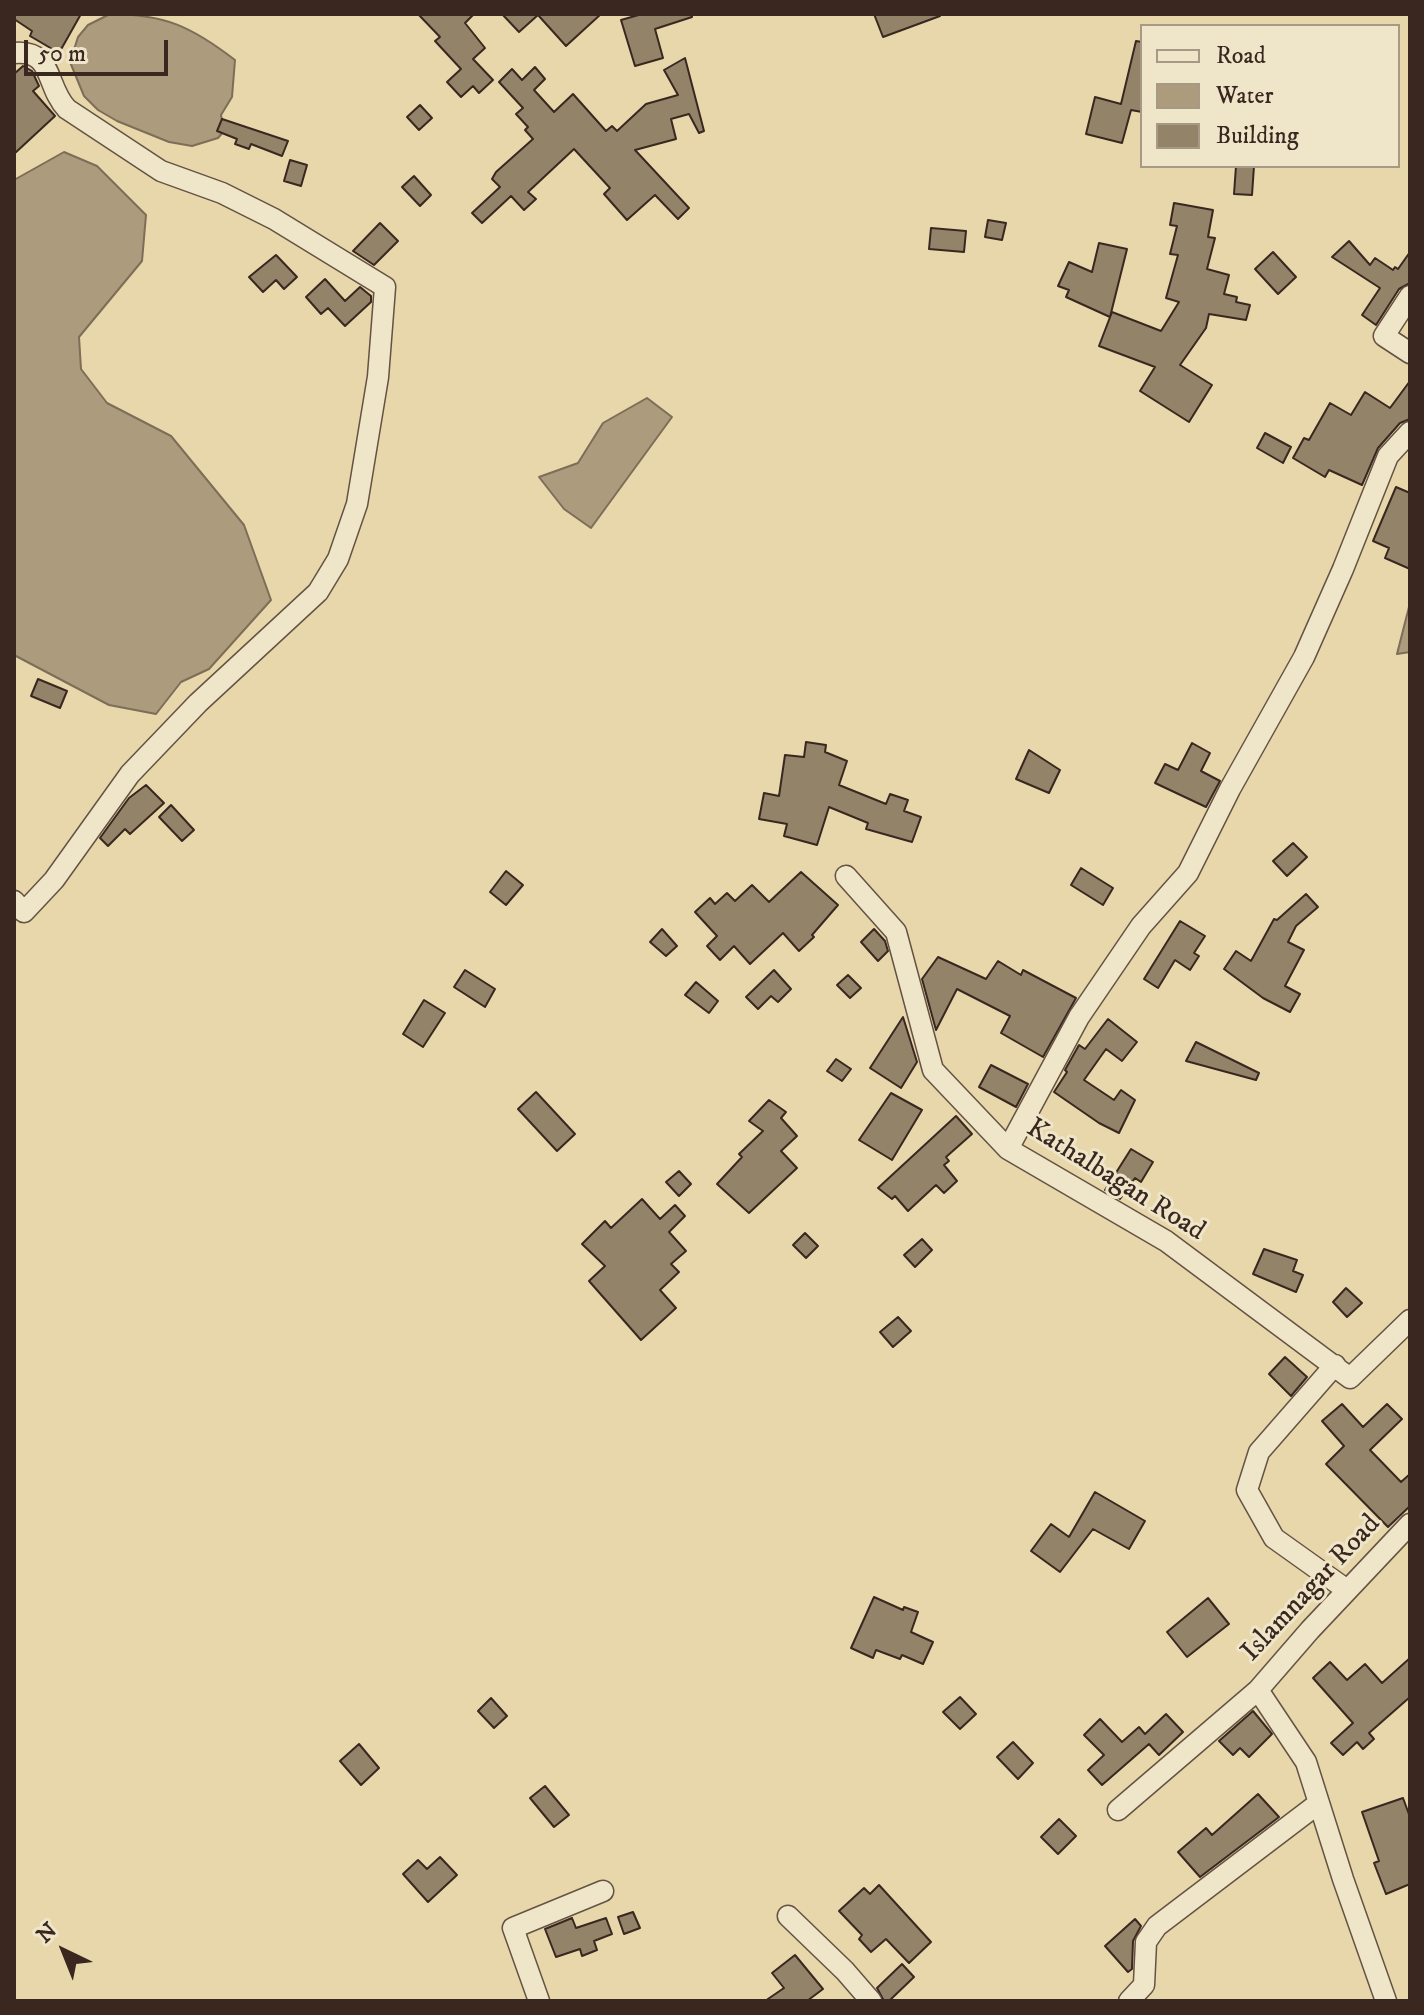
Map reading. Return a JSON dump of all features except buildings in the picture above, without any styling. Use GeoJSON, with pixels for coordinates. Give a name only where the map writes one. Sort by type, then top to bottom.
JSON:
{"type":"FeatureCollection","features":[{"type":"Feature","properties":{"kind":"street"},"geometry":{"type":"LineString","coordinates":[[14,53],[28,52],[42,60],[57,98],[67,109],[161,171],[222,193],[274,219],[385,287],[378,377],[357,504],[338,559],[318,592],[198,703],[130,774],[54,880],[24,912],[14,901]]}},
{"type":"Feature","properties":{"kind":"street"},"geometry":{"type":"LineString","coordinates":[[1410,296],[1384,336],[1410,353]]}},
{"type":"Feature","properties":{"kind":"street"},"geometry":{"type":"LineString","coordinates":[[1008,1149],[1079,1017],[1141,926],[1188,873],[1230,789],[1304,657],[1388,456],[1410,432]]}},
{"type":"Feature","properties":{"kind":"street","name":"Kathalbagan Road"},"geometry":{"type":"LineString","coordinates":[[846,876],[896,932],[933,1070],[1008,1149],[1166,1241],[1238,1297],[1335,1365]]}},
{"type":"Feature","properties":{"kind":"street"},"geometry":{"type":"LineString","coordinates":[[1347,1590],[1274,1538],[1247,1490],[1259,1452],[1335,1365],[1350,1378],[1410,1320]]}},
{"type":"Feature","properties":{"kind":"street","name":"Islamnagar Road"},"geometry":{"type":"LineString","coordinates":[[1386,2001],[1306,1762],[1258,1690],[1410,1524]]}},
{"type":"Feature","properties":{"kind":"street"},"geometry":{"type":"LineString","coordinates":[[1118,1810],[1258,1690]]}},
{"type":"Feature","properties":{"kind":"street"},"geometry":{"type":"LineString","coordinates":[[1129,2001],[1144,1985],[1146,1942],[1157,1926],[1319,1803]]}},
{"type":"Feature","properties":{"kind":"street"},"geometry":{"type":"LineString","coordinates":[[539,2001],[513,1928],[603,1891]]}},
{"type":"Feature","properties":{"kind":"street"},"geometry":{"type":"LineString","coordinates":[[788,1916],[871,2001]]}},
{"type":"Feature","properties":{"kind":"water"},"geometry":{"type":"Polygon","coordinates":[[[110,14],[147,17],[177,25],[205,39],[235,60],[232,97],[221,115],[224,131],[218,138],[192,146],[169,142],[117,121],[98,110],[84,96],[70,62],[78,37],[88,25],[110,14]]]}},
{"type":"Feature","properties":{"kind":"water"},"geometry":{"type":"Polygon","coordinates":[[[64,152],[97,166],[146,215],[142,261],[79,337],[81,369],[107,403],[171,436],[244,525],[271,600],[209,669],[181,682],[156,714],[109,705],[14,655],[14,180],[64,152]]]}},
{"type":"Feature","properties":{"kind":"water"},"geometry":{"type":"Polygon","coordinates":[[[647,398],[672,417],[591,528],[564,509],[539,477],[578,463],[603,423],[647,398]]]}},
{"type":"Feature","properties":{"kind":"water"},"geometry":{"type":"Polygon","coordinates":[[[1410,603],[1410,652],[1397,654],[1410,603]]]}}]}
